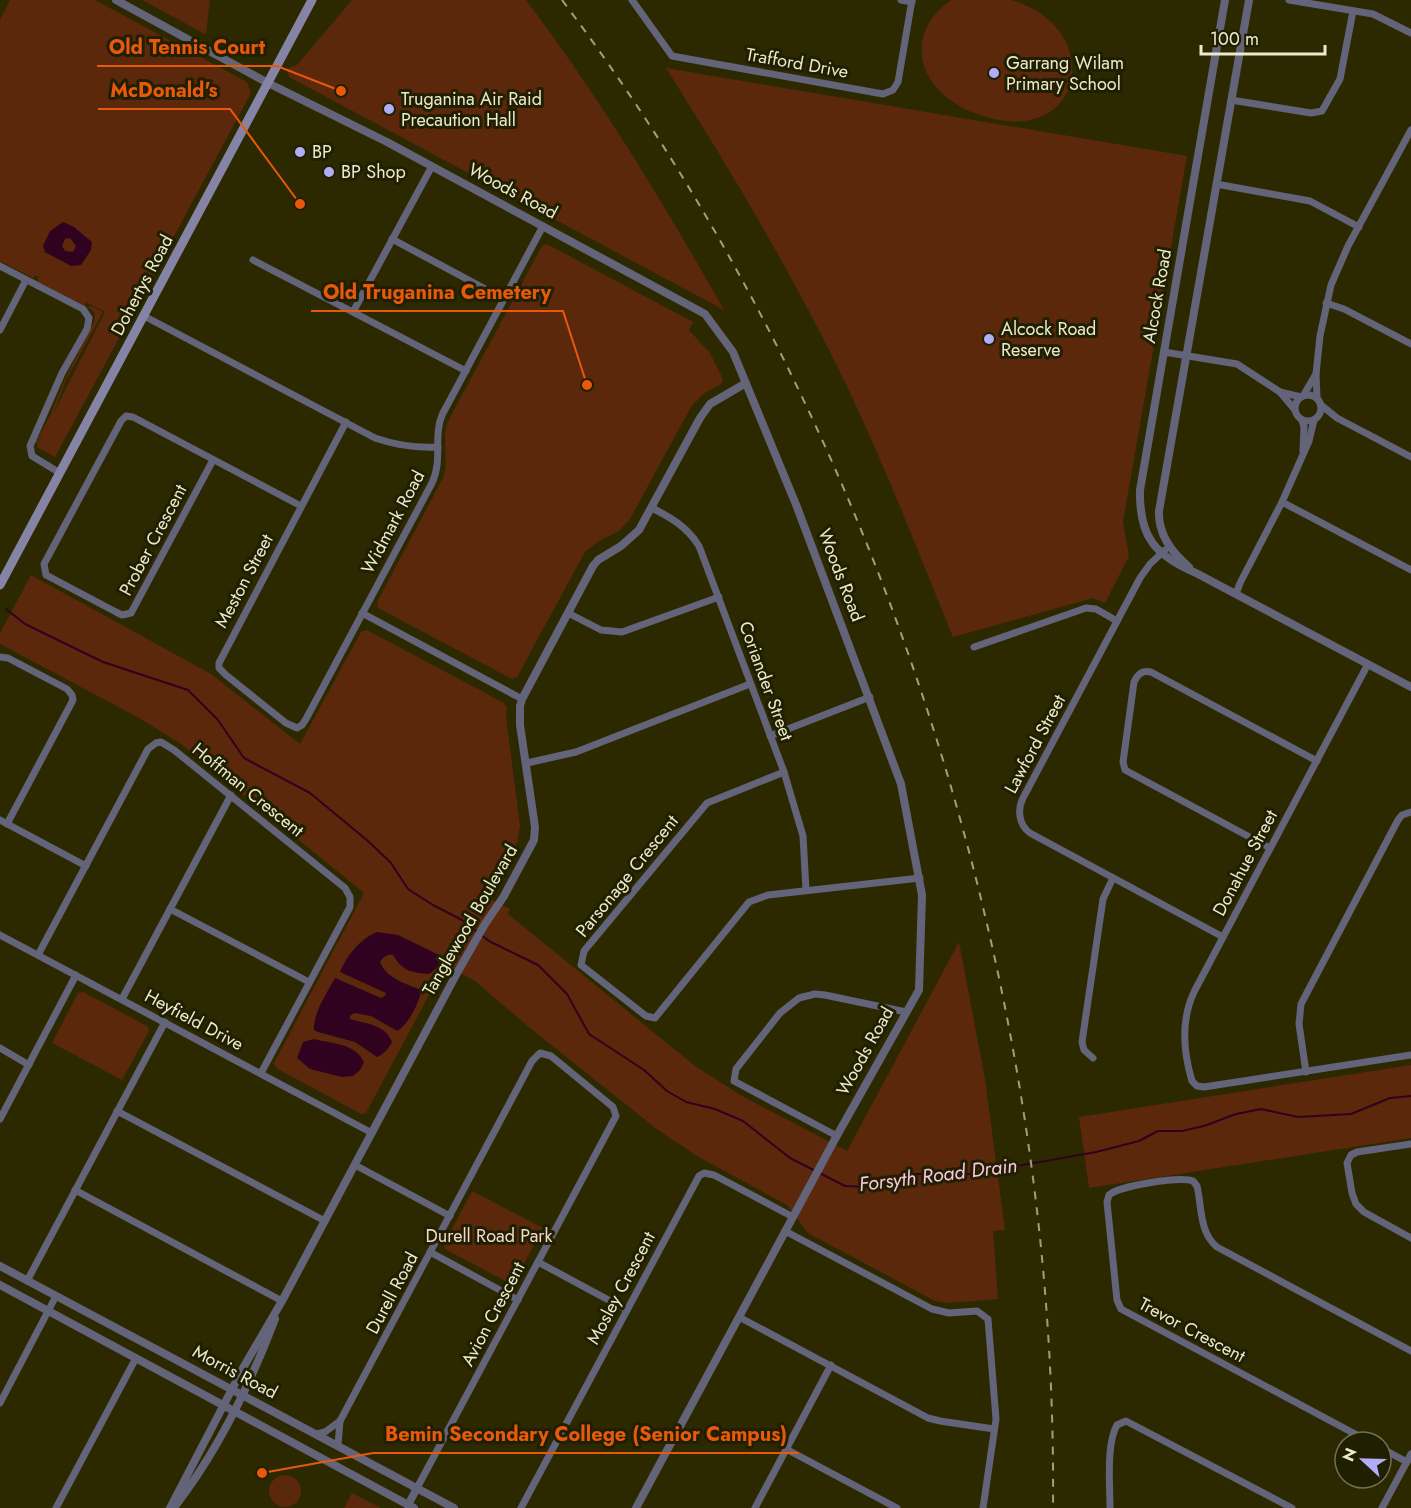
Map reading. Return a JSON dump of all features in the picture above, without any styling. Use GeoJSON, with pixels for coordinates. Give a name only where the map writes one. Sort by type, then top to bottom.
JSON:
{"type":"FeatureCollection","features":[{"type":"Feature","properties":{"kind":"main road","name":"Dohertys Road"},"geometry":{"type":"LineString","coordinates":[[0,585],[312,0]]}},
{"type":"Feature","properties":{"kind":"street","name":"Woods Road"},"geometry":{"type":"LineString","coordinates":[[116,0],[268,83],[432,166],[705,314],[733,352],[746,383],[797,507],[901,784],[922,895],[919,990],[785,1231],[636,1508]]}},
{"type":"Feature","properties":{"kind":"street","name":"Trafford Drive"},"geometry":{"type":"LineString","coordinates":[[632,0],[672,56],[884,94],[893,90],[898,82],[912,1]]}},
{"type":"Feature","properties":{"kind":"street"},"geometry":{"type":"LineString","coordinates":[[901,0],[912,1]]}},
{"type":"Feature","properties":{"kind":"street","name":"Alcock Road"},"geometry":{"type":"LineString","coordinates":[[1226,0],[1140,490],[1143,524],[1153,543],[1172,562],[1411,687]]}},
{"type":"Feature","properties":{"kind":"street","name":"Alcock Road"},"geometry":{"type":"LineString","coordinates":[[1196,573],[1169,546],[1160,526],[1159,511],[1249,0]]}},
{"type":"Feature","properties":{"kind":"street"},"geometry":{"type":"LineString","coordinates":[[1289,0],[1382,18],[1411,33]]}},
{"type":"Feature","properties":{"kind":"street"},"geometry":{"type":"LineString","coordinates":[[1231,99],[1311,113],[1322,111],[1340,79],[1353,11]]}},
{"type":"Feature","properties":{"kind":"street"},"geometry":{"type":"LineString","coordinates":[[1236,594],[1282,502],[1309,441],[1315,419],[1321,412],[1316,374],[1320,336],[1326,303],[1339,266],[1411,129]]}},
{"type":"Feature","properties":{"kind":"street"},"geometry":{"type":"LineString","coordinates":[[353,312],[432,166]]}},
{"type":"Feature","properties":{"kind":"street"},"geometry":{"type":"LineString","coordinates":[[1216,184],[1310,201],[1359,227]]}},
{"type":"Feature","properties":{"kind":"street","name":"Widmark Road"},"geometry":{"type":"LineString","coordinates":[[297,728],[306,719],[436,474],[438,424],[543,226]]}},
{"type":"Feature","properties":{"kind":"street"},"geometry":{"type":"LineString","coordinates":[[392,239],[504,299]]}},
{"type":"Feature","properties":{"kind":"street"},"geometry":{"type":"LineString","coordinates":[[253,260],[465,371]]}},
{"type":"Feature","properties":{"kind":"street"},"geometry":{"type":"LineString","coordinates":[[0,266],[83,309],[89,318],[87,329],[63,373],[30,446],[32,456],[60,473]]}},
{"type":"Feature","properties":{"kind":"street"},"geometry":{"type":"LineString","coordinates":[[0,330],[26,280]]}},
{"type":"Feature","properties":{"kind":"street"},"geometry":{"type":"LineString","coordinates":[[1326,303],[1344,309],[1411,343]]}},
{"type":"Feature","properties":{"kind":"street"},"geometry":{"type":"LineString","coordinates":[[144,316],[386,442],[438,447]]}},
{"type":"Feature","properties":{"kind":"street"},"geometry":{"type":"LineString","coordinates":[[1164,352],[1237,364],[1280,392],[1302,420],[1303,454]]}},
{"type":"Feature","properties":{"kind":"street"},"geometry":{"type":"LineString","coordinates":[[1295,410],[1296,404],[1316,374]]}},
{"type":"Feature","properties":{"kind":"street","name":"Tanglewood Boulevard"},"geometry":{"type":"LineString","coordinates":[[172,1508],[224,1405],[457,973],[526,855],[535,834],[520,715],[522,699],[598,560],[633,537],[652,508],[700,418],[711,405],[746,383]]}},
{"type":"Feature","properties":{"kind":"street"},"geometry":{"type":"LineString","coordinates":[[1280,392],[1302,397],[1312,396],[1338,418],[1411,457]]}},
{"type":"Feature","properties":{"kind":"street","name":"Prober Crescent"},"geometry":{"type":"LineString","coordinates":[[126,416],[133,417],[213,460],[135,607],[126,615],[46,575],[43,567],[126,416]]}},
{"type":"Feature","properties":{"kind":"street"},"geometry":{"type":"LineString","coordinates":[[1302,420],[1338,418]]}},
{"type":"Feature","properties":{"kind":"street","name":"Meston Street"},"geometry":{"type":"LineString","coordinates":[[297,728],[286,723],[226,675],[219,668],[219,663],[346,422]]}},
{"type":"Feature","properties":{"kind":"street"},"geometry":{"type":"LineString","coordinates":[[213,460],[301,506]]}},
{"type":"Feature","properties":{"kind":"street"},"geometry":{"type":"LineString","coordinates":[[1282,502],[1411,570]]}},
{"type":"Feature","properties":{"kind":"street","name":"Coriander Street"},"geometry":{"type":"LineString","coordinates":[[652,508],[681,524],[692,534],[699,546],[783,772],[803,836],[806,890]]}},
{"type":"Feature","properties":{"kind":"street","name":"Lawford Street"},"geometry":{"type":"LineString","coordinates":[[1169,546],[1143,572],[1019,806],[1023,826],[1027,831],[1223,937]]}},
{"type":"Feature","properties":{"kind":"street"},"geometry":{"type":"LineString","coordinates":[[568,613],[601,630],[622,632],[719,597]]}},
{"type":"Feature","properties":{"kind":"street"},"geometry":{"type":"LineString","coordinates":[[975,647],[1086,608],[1096,609],[1117,621]]}},
{"type":"Feature","properties":{"kind":"street"},"geometry":{"type":"LineString","coordinates":[[362,614],[522,699]]}},
{"type":"Feature","properties":{"kind":"street"},"geometry":{"type":"LineString","coordinates":[[0,657],[8,658],[67,689],[73,700],[4,822],[86,866]]}},
{"type":"Feature","properties":{"kind":"street","name":"Donahue Street"},"geometry":{"type":"LineString","coordinates":[[1306,1072],[1204,1087],[1194,1084],[1190,1075],[1185,1020],[1195,990],[1368,664]]}},
{"type":"Feature","properties":{"kind":"street"},"geometry":{"type":"LineString","coordinates":[[1270,848],[1125,770],[1123,757],[1134,682],[1141,673],[1151,672],[1317,760]]}},
{"type":"Feature","properties":{"kind":"street"},"geometry":{"type":"LineString","coordinates":[[526,764],[576,752],[750,684]]}},
{"type":"Feature","properties":{"kind":"street"},"geometry":{"type":"LineString","coordinates":[[770,736],[870,697]]}},
{"type":"Feature","properties":{"kind":"street","name":"Hoffman Crescent"},"geometry":{"type":"LineString","coordinates":[[38,955],[152,745],[161,742],[231,795],[349,893],[350,907],[261,1073]]}},
{"type":"Feature","properties":{"kind":"street","name":"Parsonage Crescent"},"geometry":{"type":"LineString","coordinates":[[783,772],[707,803],[584,951],[581,965],[646,1016],[655,1018],[749,902],[768,895],[806,890]]}},
{"type":"Feature","properties":{"kind":"street"},"geometry":{"type":"LineString","coordinates":[[122,999],[231,795]]}},
{"type":"Feature","properties":{"kind":"street"},"geometry":{"type":"LineString","coordinates":[[1411,812],[1402,815],[1398,820],[1301,1004],[1299,1024],[1306,1072],[1411,1055]]}},
{"type":"Feature","properties":{"kind":"street"},"geometry":{"type":"LineString","coordinates":[[1092,1058],[1084,1050],[1082,1041],[1103,899],[1113,878]]}},
{"type":"Feature","properties":{"kind":"street"},"geometry":{"type":"LineString","coordinates":[[806,890],[920,879]]}},
{"type":"Feature","properties":{"kind":"street"},"geometry":{"type":"LineString","coordinates":[[170,909],[309,982]]}},
{"type":"Feature","properties":{"kind":"street","name":"Heyfield Drive"},"geometry":{"type":"LineString","coordinates":[[0,934],[372,1132]]}},
{"type":"Feature","properties":{"kind":"street"},"geometry":{"type":"LineString","coordinates":[[0,1119],[76,975]]}},
{"type":"Feature","properties":{"kind":"street"},"geometry":{"type":"LineString","coordinates":[[836,1138],[734,1081],[736,1069],[780,1013],[799,998],[825,994],[906,1012]]}},
{"type":"Feature","properties":{"kind":"street"},"geometry":{"type":"LineString","coordinates":[[27,1281],[165,1022]]}},
{"type":"Feature","properties":{"kind":"street"},"geometry":{"type":"LineString","coordinates":[[0,1048],[29,1065]]}},
{"type":"Feature","properties":{"kind":"street","name":"Durell Road"},"geometry":{"type":"LineString","coordinates":[[338,1445],[340,1421],[532,1061],[540,1053]]}},
{"type":"Feature","properties":{"kind":"street","name":"Avion Crescent"},"geometry":{"type":"LineString","coordinates":[[417,1488],[616,1116],[613,1107],[600,1096],[551,1056],[540,1053]]}},
{"type":"Feature","properties":{"kind":"street"},"geometry":{"type":"LineString","coordinates":[[117,1111],[325,1221]]}},
{"type":"Feature","properties":{"kind":"street"},"geometry":{"type":"LineString","coordinates":[[1411,1143],[1357,1152],[1351,1155],[1347,1163],[1352,1193],[1360,1208],[1411,1238]]}},
{"type":"Feature","properties":{"kind":"street"},"geometry":{"type":"LineString","coordinates":[[355,1165],[450,1216]]}},
{"type":"Feature","properties":{"kind":"street","name":"Mosley Crescent"},"geometry":{"type":"LineString","coordinates":[[521,1508],[699,1176],[704,1173],[714,1175],[793,1217]]}},
{"type":"Feature","properties":{"kind":"street","name":"Trevor Crescent"},"geometry":{"type":"LineString","coordinates":[[1348,1430],[1121,1309],[1117,1300],[1108,1195],[1121,1188],[1185,1179],[1193,1181],[1198,1191],[1205,1232],[1217,1247],[1411,1351]]}},
{"type":"Feature","properties":{"kind":"street"},"geometry":{"type":"LineString","coordinates":[[75,1190],[282,1301]]}},
{"type":"Feature","properties":{"kind":"street"},"geometry":{"type":"LineString","coordinates":[[785,1231],[932,1309],[949,1313],[977,1311],[988,1319],[995,1412],[983,1508]]}},
{"type":"Feature","properties":{"kind":"street"},"geometry":{"type":"LineString","coordinates":[[430,1252],[518,1300]]}},
{"type":"Feature","properties":{"kind":"street"},"geometry":{"type":"LineString","coordinates":[[538,1262],[627,1310]]}},
{"type":"Feature","properties":{"kind":"street","name":"Morris Road"},"geometry":{"type":"LineString","coordinates":[[0,1266],[454,1508]]}},
{"type":"Feature","properties":{"kind":"street","name":"Morris Road"},"geometry":{"type":"LineString","coordinates":[[0,1285],[411,1507]]}},
{"type":"Feature","properties":{"kind":"street"},"geometry":{"type":"LineString","coordinates":[[0,1403],[56,1296]]}},
{"type":"Feature","properties":{"kind":"street","name":"Tanglewood Boulevard"},"geometry":{"type":"LineString","coordinates":[[172,1508],[207,1461],[235,1411],[282,1301]]}},
{"type":"Feature","properties":{"kind":"street"},"geometry":{"type":"LineString","coordinates":[[739,1317],[928,1418],[994,1429]]}},
{"type":"Feature","properties":{"kind":"street"},"geometry":{"type":"LineString","coordinates":[[56,1508],[136,1358]]}},
{"type":"Feature","properties":{"kind":"street"},"geometry":{"type":"LineString","coordinates":[[755,1508],[831,1365]]}},
{"type":"Feature","properties":{"kind":"street"},"geometry":{"type":"LineString","coordinates":[[317,1434],[325,1432],[340,1421]]}},
{"type":"Feature","properties":{"kind":"street"},"geometry":{"type":"LineString","coordinates":[[1110,1508],[1110,1465],[1114,1434],[1117,1425],[1123,1422],[1131,1422],[1292,1508]]}},
{"type":"Feature","properties":{"kind":"street"},"geometry":{"type":"LineString","coordinates":[[786,1449],[897,1508]]}},
{"type":"Feature","properties":{"kind":"street"},"geometry":{"type":"LineString","coordinates":[[1393,1454],[1407,1462]]}},
{"type":"Feature","properties":{"kind":"street"},"geometry":{"type":"LineString","coordinates":[[1382,1508],[1411,1454]]}},
{"type":"Feature","properties":{"kind":"street","name":"Woods Road"},"geometry":{"type":"LineString","coordinates":[[642,1508],[661,1462]]}},
{"type":"Feature","properties":{"kind":"street"},"geometry":{"type":"LineString","coordinates":[[411,1507],[417,1488]]}},
{"type":"Feature","properties":{"kind":"green space"},"geometry":{"type":"Polygon","coordinates":[[[10,0],[95,0],[247,82],[251,93],[55,457],[37,447],[44,432],[37,445],[36,442],[95,320],[94,312],[88,307],[89,305],[103,312],[66,380],[54,412],[105,312],[86,302],[85,306],[37,281],[39,277],[35,275],[33,278],[0,261],[0,20],[10,0]]]}},
{"type":"Feature","properties":{"kind":"green space"},"geometry":{"type":"Polygon","coordinates":[[[142,0],[210,0],[206,34],[205,34],[142,0]]]}},
{"type":"Feature","properties":{"kind":"green space"},"geometry":{"type":"Polygon","coordinates":[[[352,0],[526,0],[580,75],[630,151],[724,310],[289,77],[289,68],[297,65],[352,0]]]}},
{"type":"Feature","properties":{"kind":"green space"},"geometry":{"type":"Polygon","coordinates":[[[951,0],[1011,0],[1042,14],[1062,35],[1071,60],[1070,84],[1059,104],[1038,118],[1008,121],[969,111],[954,103],[941,92],[926,71],[922,44],[931,19],[951,0]]]}},
{"type":"Feature","properties":{"kind":"green space","name":"Alcock Road Reserve"},"geometry":{"type":"Polygon","coordinates":[[[666,68],[1187,156],[1123,522],[1129,556],[1105,603],[1093,598],[953,637],[883,466],[815,322],[768,236],[666,68]]]}},
{"type":"Feature","properties":{"kind":"green space"},"geometry":{"type":"Polygon","coordinates":[[[547,244],[693,322],[689,330],[710,353],[723,379],[721,384],[703,394],[691,407],[630,519],[619,531],[599,541],[585,552],[517,677],[512,679],[378,608],[377,602],[444,476],[447,423],[542,246],[547,244]]]}},
{"type":"Feature","properties":{"kind":"green space"},"geometry":{"type":"Polygon","coordinates":[[[31,575],[211,674],[300,744],[361,632],[367,630],[504,703],[507,708],[506,716],[520,826],[517,843],[488,898],[510,909],[508,914],[695,1066],[742,1096],[847,1151],[959,942],[985,1079],[1005,1230],[993,1231],[998,1299],[949,1303],[935,1301],[808,1233],[787,1205],[697,1156],[658,1130],[475,981],[445,965],[366,1113],[361,1114],[276,1068],[274,1063],[364,893],[181,744],[141,719],[0,644],[0,633],[31,575]]]}},
{"type":"Feature","properties":{"kind":"green space"},"geometry":{"type":"Polygon","coordinates":[[[83,992],[147,1026],[149,1031],[122,1080],[52,1043],[78,993],[83,992]]]}},
{"type":"Feature","properties":{"kind":"green space"},"geometry":{"type":"Polygon","coordinates":[[[1411,1065],[1411,1138],[1089,1188],[1079,1117],[1411,1065]]]}},
{"type":"Feature","properties":{"kind":"green space","name":"Durell Road Park"},"geometry":{"type":"Polygon","coordinates":[[[472,1191],[543,1228],[514,1282],[509,1283],[445,1249],[444,1244],[472,1191]]]}},
{"type":"Feature","properties":{"kind":"green space"},"geometry":{"type":"Polygon","coordinates":[[[285,1475],[296,1480],[301,1491],[296,1502],[285,1507],[274,1502],[269,1491],[274,1480],[285,1475]]]}},
{"type":"Feature","properties":{"kind":"green space"},"geometry":{"type":"Polygon","coordinates":[[[352,1493],[381,1508],[344,1508],[352,1493]]]}},
{"type":"Feature","properties":{"kind":"shaded area"},"geometry":{"type":"Polygon","coordinates":[[[63,222],[74,227],[92,242],[91,250],[81,265],[71,266],[45,252],[43,246],[50,231],[63,222]],[[70,238],[65,239],[62,246],[65,251],[73,252],[76,246],[70,238]]]}},
{"type":"Feature","properties":{"kind":"shaded area"},"geometry":{"type":"Polygon","coordinates":[[[377,932],[398,935],[441,956],[438,966],[429,974],[408,970],[400,965],[393,955],[386,956],[380,962],[392,976],[421,990],[413,1013],[397,1031],[371,1016],[354,1013],[350,1016],[350,1019],[380,1028],[389,1036],[391,1044],[384,1053],[377,1057],[355,1042],[314,1030],[314,1023],[318,1010],[335,978],[381,998],[385,996],[386,993],[340,972],[355,948],[377,932]]]}},
{"type":"Feature","properties":{"kind":"shaded area"},"geometry":{"type":"Polygon","coordinates":[[[314,1039],[342,1045],[355,1051],[364,1062],[360,1070],[353,1076],[342,1077],[310,1069],[297,1058],[303,1042],[314,1039]]]}},
{"type":"Feature","properties":{"kind":"waterway","name":"Forsyth Road Drain"},"geometry":{"type":"LineString","coordinates":[[6,609],[25,624],[103,662],[188,690],[218,720],[244,758],[310,793],[391,863],[408,889],[462,920],[489,941],[538,965],[567,994],[589,1034],[644,1070],[667,1091],[686,1102],[715,1109],[743,1121],[790,1158],[845,1186],[871,1187],[897,1184],[915,1174],[972,1174],[1096,1152],[1139,1141],[1158,1131],[1182,1131],[1204,1126],[1236,1114],[1261,1109],[1298,1117],[1351,1114],[1390,1098],[1411,1096]]}},
{"type":"Feature","properties":{"kind":"railway"},"geometry":{"type":"LineString","coordinates":[[562,0],[675,164],[774,339],[858,523],[929,714],[984,910],[1023,1109],[1046,1309],[1053,1508]]}},
{"type":"Feature","properties":{"kind":"place","name":"Garrang Wilam Primary School"},"geometry":{"type":"Point","coordinates":[994,73]}},
{"type":"Feature","properties":{"kind":"place","name":"Old Tennis Court"},"geometry":{"type":"Point","coordinates":[341,91]}},
{"type":"Feature","properties":{"kind":"place","name":"Truganina Air Raid Precaution Hall"},"geometry":{"type":"Point","coordinates":[389,109]}},
{"type":"Feature","properties":{"kind":"place","name":"BP"},"geometry":{"type":"Point","coordinates":[300,152]}},
{"type":"Feature","properties":{"kind":"place","name":"BP Shop"},"geometry":{"type":"Point","coordinates":[329,172]}},
{"type":"Feature","properties":{"kind":"place","name":"McDonald's"},"geometry":{"type":"Point","coordinates":[300,204]}},
{"type":"Feature","properties":{"kind":"place","name":"Alcock Road Reserve"},"geometry":{"type":"Point","coordinates":[989,339]}},
{"type":"Feature","properties":{"kind":"place","name":"Old Truganina Cemetery"},"geometry":{"type":"Point","coordinates":[587,385]}},
{"type":"Feature","properties":{"kind":"place","name":"Bemin Secondary College (Senior Campus)"},"geometry":{"type":"Point","coordinates":[262,1473]}}]}
